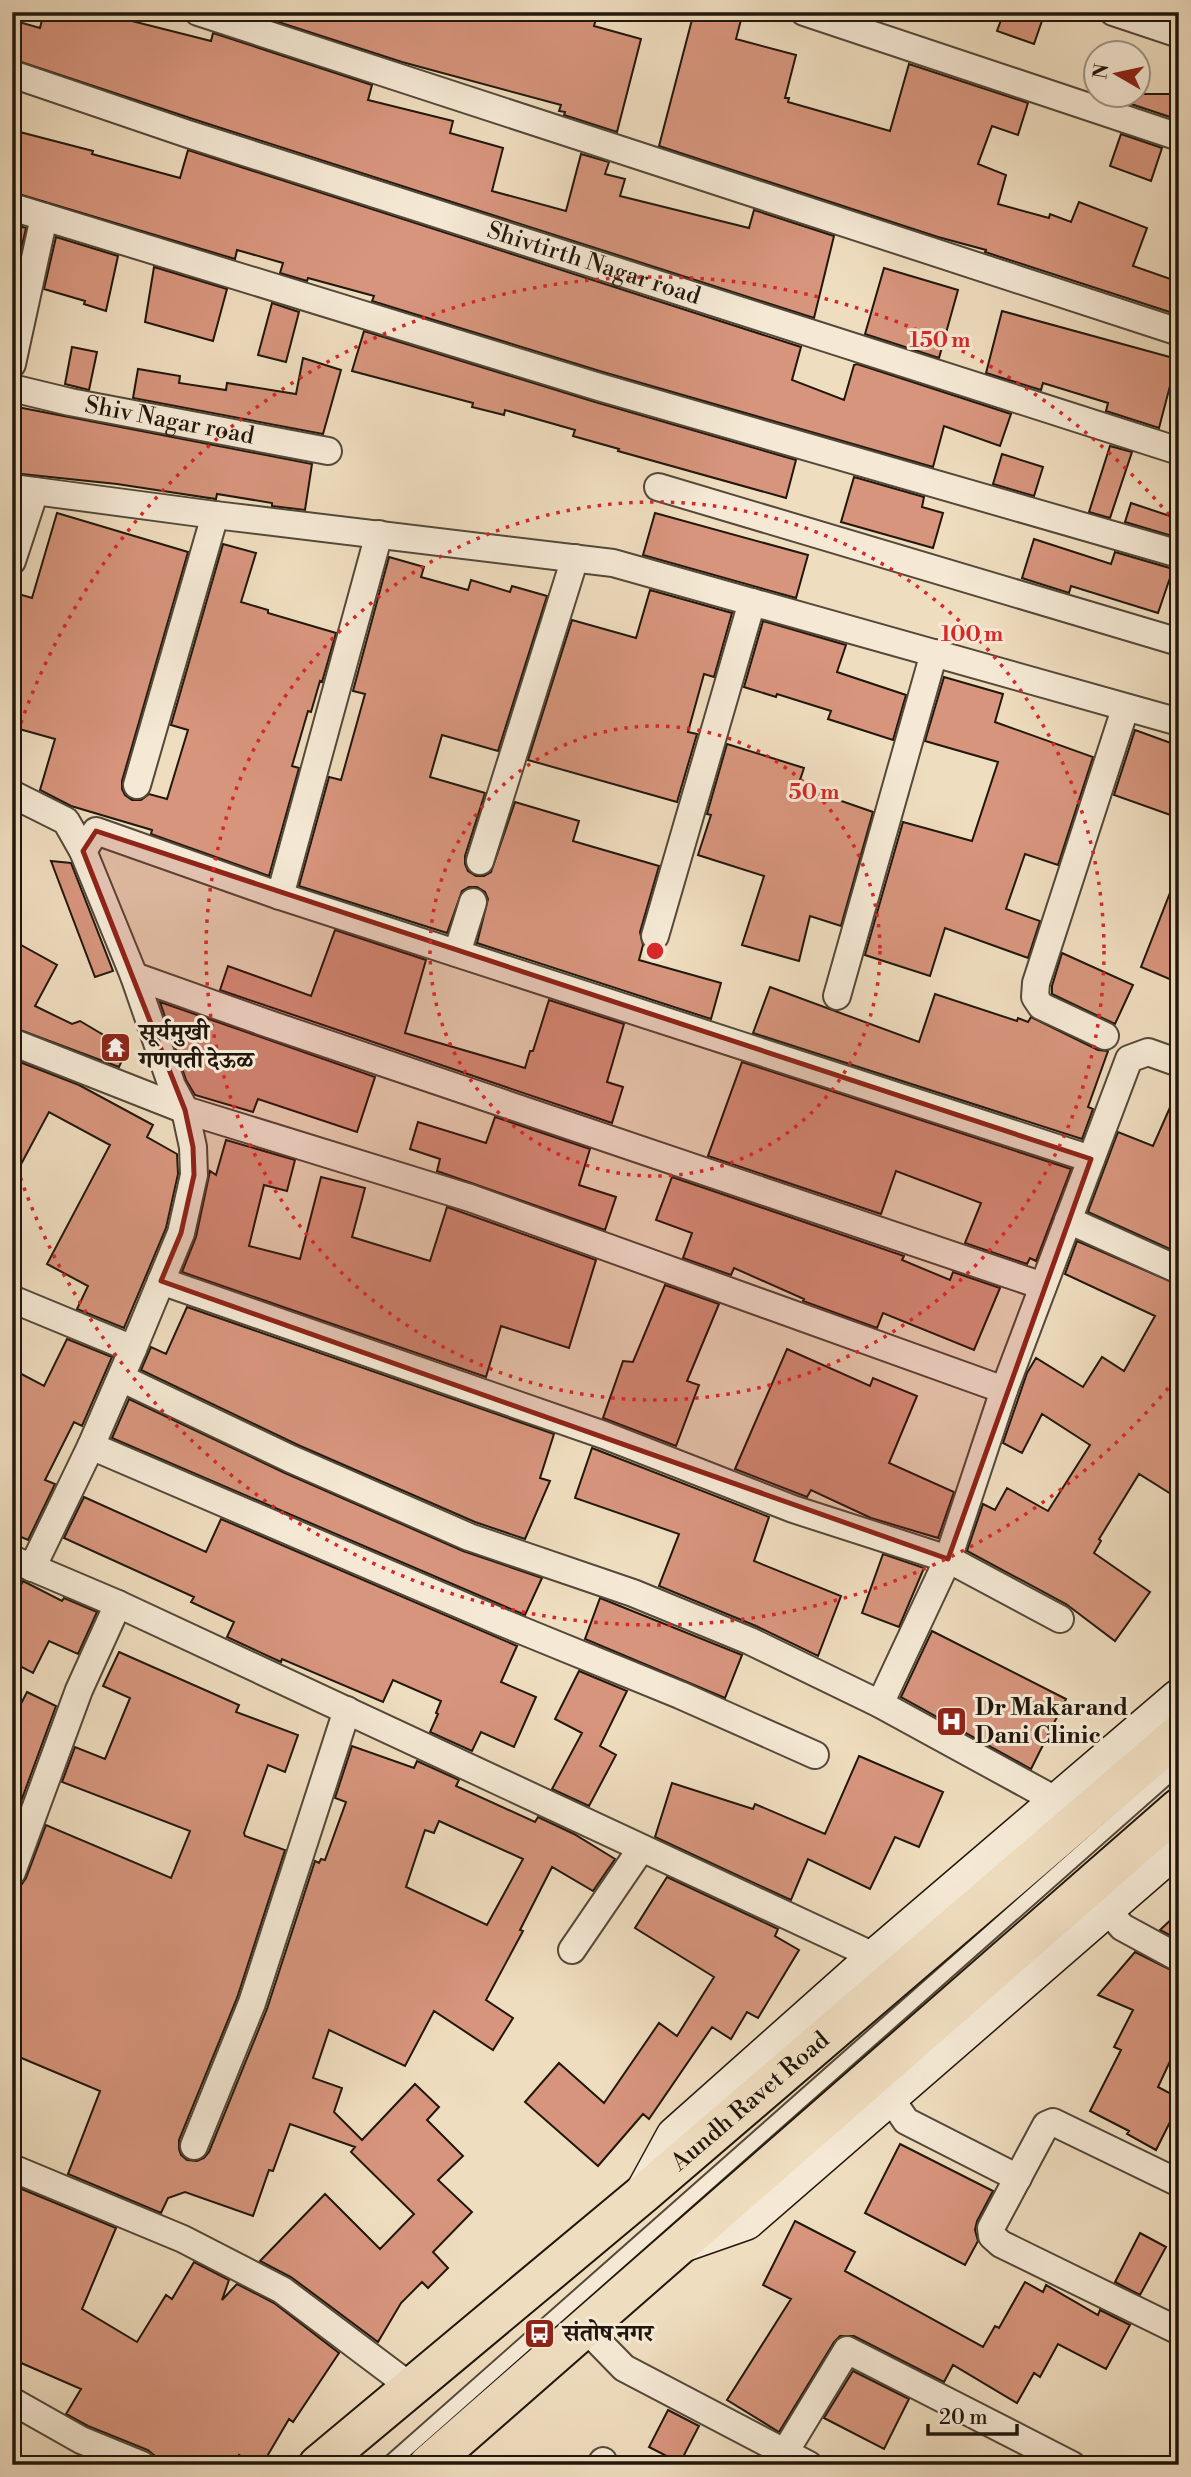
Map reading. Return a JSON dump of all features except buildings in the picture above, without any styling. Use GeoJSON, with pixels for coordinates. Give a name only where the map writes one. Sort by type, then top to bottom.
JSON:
{"type":"FeatureCollection","features":[{"type":"Feature","properties":{"kind":"main road","name":"Aundh Ravet Road"},"geometry":{"type":"LineString","coordinates":[[318,2465],[643,2193],[1173,1731]]}},
{"type":"Feature","properties":{"kind":"main road"},"geometry":{"type":"LineString","coordinates":[[428,2465],[1179,1808]]}},
{"type":"Feature","properties":{"kind":"street"},"geometry":{"type":"LineString","coordinates":[[198,12],[257,21],[1179,332]]}},
{"type":"Feature","properties":{"kind":"street"},"geometry":{"type":"LineString","coordinates":[[804,12],[1179,137]]}},
{"type":"Feature","properties":{"kind":"street"},"geometry":{"type":"LineString","coordinates":[[1113,12],[1165,24]]}},
{"type":"Feature","properties":{"kind":"street","name":"Shivtirth Nagar road"},"geometry":{"type":"LineString","coordinates":[[12,74],[188,134],[1179,451]]}},
{"type":"Feature","properties":{"kind":"street"},"geometry":{"type":"LineString","coordinates":[[12,207],[599,387],[1179,554]]}},
{"type":"Feature","properties":{"kind":"street"},"geometry":{"type":"LineString","coordinates":[[12,364],[44,217]]}},
{"type":"Feature","properties":{"kind":"street","name":"Shiv Nagar road"},"geometry":{"type":"LineString","coordinates":[[12,388],[70,402],[328,450]]}},
{"type":"Feature","properties":{"kind":"street"},"geometry":{"type":"LineString","coordinates":[[658,487],[1179,642]]}},
{"type":"Feature","properties":{"kind":"street"},"geometry":{"type":"LineString","coordinates":[[12,561],[23,489],[613,563],[1179,722]]}},
{"type":"Feature","properties":{"kind":"street"},"geometry":{"type":"LineString","coordinates":[[137,785],[215,515]]}},
{"type":"Feature","properties":{"kind":"street"},"geometry":{"type":"LineString","coordinates":[[280,896],[379,534]]}},
{"type":"Feature","properties":{"kind":"street"},"geometry":{"type":"LineString","coordinates":[[480,861],[575,558]]}},
{"type":"Feature","properties":{"kind":"street"},"geometry":{"type":"LineString","coordinates":[[655,936],[752,601]]}},
{"type":"Feature","properties":{"kind":"street"},"geometry":{"type":"LineString","coordinates":[[837,996],[934,653]]}},
{"type":"Feature","properties":{"kind":"street"},"geometry":{"type":"LineString","coordinates":[[1105,1036],[1041,1006],[1035,997],[1036,983],[1125,709]]}},
{"type":"Feature","properties":{"kind":"street"},"geometry":{"type":"LineString","coordinates":[[12,794],[66,821],[83,851],[134,976],[172,1086],[185,1110],[193,1147],[194,1175],[181,1233],[91,1446],[22,1564],[118,1604],[876,1957]]}},
{"type":"Feature","properties":{"kind":"street"},"geometry":{"type":"LineString","coordinates":[[83,851],[96,831],[280,896],[1091,1159]]}},
{"type":"Feature","properties":{"kind":"street"},"geometry":{"type":"LineString","coordinates":[[457,953],[473,902]]}},
{"type":"Feature","properties":{"kind":"street"},"geometry":{"type":"LineString","coordinates":[[134,976],[1043,1286]]}},
{"type":"Feature","properties":{"kind":"street"},"geometry":{"type":"LineString","coordinates":[[12,1042],[185,1110],[470,1198],[1004,1390]]}},
{"type":"Feature","properties":{"kind":"street"},"geometry":{"type":"LineString","coordinates":[[880,1704],[948,1559],[1004,1390],[1129,1059],[1148,1052],[1179,1063]]}},
{"type":"Feature","properties":{"kind":"street"},"geometry":{"type":"LineString","coordinates":[[1068,1220],[1179,1270]]}},
{"type":"Feature","properties":{"kind":"street"},"geometry":{"type":"LineString","coordinates":[[161,1281],[604,1435],[793,1509],[948,1559],[1060,1619]]}},
{"type":"Feature","properties":{"kind":"street"},"geometry":{"type":"LineString","coordinates":[[12,1298],[133,1349]]}},
{"type":"Feature","properties":{"kind":"street"},"geometry":{"type":"LineString","coordinates":[[121,1378],[291,1459],[469,1536],[634,1593],[750,1641],[880,1704],[1059,1802]]}},
{"type":"Feature","properties":{"kind":"street"},"geometry":{"type":"LineString","coordinates":[[91,1446],[524,1632],[680,1695],[815,1755]]}},
{"type":"Feature","properties":{"kind":"street"},"geometry":{"type":"LineString","coordinates":[[12,1872],[79,1690],[118,1604]]}},
{"type":"Feature","properties":{"kind":"street"},"geometry":{"type":"LineString","coordinates":[[194,2146],[252,2003],[347,1710]]}},
{"type":"Feature","properties":{"kind":"street"},"geometry":{"type":"LineString","coordinates":[[643,2193],[675,2136],[876,1957],[1059,1802],[1173,1731]]}},
{"type":"Feature","properties":{"kind":"street"},"geometry":{"type":"LineString","coordinates":[[679,2244],[746,2221],[1179,1845]]}},
{"type":"Feature","properties":{"kind":"street"},"geometry":{"type":"LineString","coordinates":[[572,1950],[641,1849]]}},
{"type":"Feature","properties":{"kind":"street"},"geometry":{"type":"LineString","coordinates":[[1106,1908],[1122,1927],[1179,1958]]}},
{"type":"Feature","properties":{"kind":"street"},"geometry":{"type":"LineString","coordinates":[[889,2096],[906,2121],[1018,2178]]}},
{"type":"Feature","properties":{"kind":"street"},"geometry":{"type":"LineString","coordinates":[[1179,2183],[1053,2122],[1046,2125],[991,2228],[992,2236],[1001,2244],[1179,2331]]}},
{"type":"Feature","properties":{"kind":"street"},"geometry":{"type":"LineString","coordinates":[[17,2170],[183,2239],[282,2290],[411,2387]]}},
{"type":"Feature","properties":{"kind":"street"},"geometry":{"type":"LineString","coordinates":[[585,2328],[624,2368],[809,2465]]}},
{"type":"Feature","properties":{"kind":"street"},"geometry":{"type":"LineString","coordinates":[[785,2452],[847,2350],[1072,2465]]}},
{"type":"Feature","properties":{"kind":"street"},"geometry":{"type":"LineString","coordinates":[[12,2401],[80,2440],[142,2465]]}},
{"type":"Feature","properties":{"kind":"lane"},"geometry":{"type":"LineString","coordinates":[[388,2465],[1173,1731]]}},
{"type":"Feature","properties":{"kind":"highlighted area"},"geometry":{"type":"Polygon","coordinates":[[[96,831],[1091,1159],[948,1559],[161,1281],[181,1233],[194,1175],[193,1147],[185,1110],[83,851],[96,831]]]}},
{"type":"Feature","properties":{"kind":"place","name":"सूर्यमुखी गणपती देऊळ"},"geometry":{"type":"Point","coordinates":[116,1047]}},
{"type":"Feature","properties":{"kind":"place","name":"Dr Makarand Dani Clinic"},"geometry":{"type":"Point","coordinates":[952,1722]}},
{"type":"Feature","properties":{"kind":"place","name":"संतोष नगर"},"geometry":{"type":"Point","coordinates":[540,2334]}}]}
